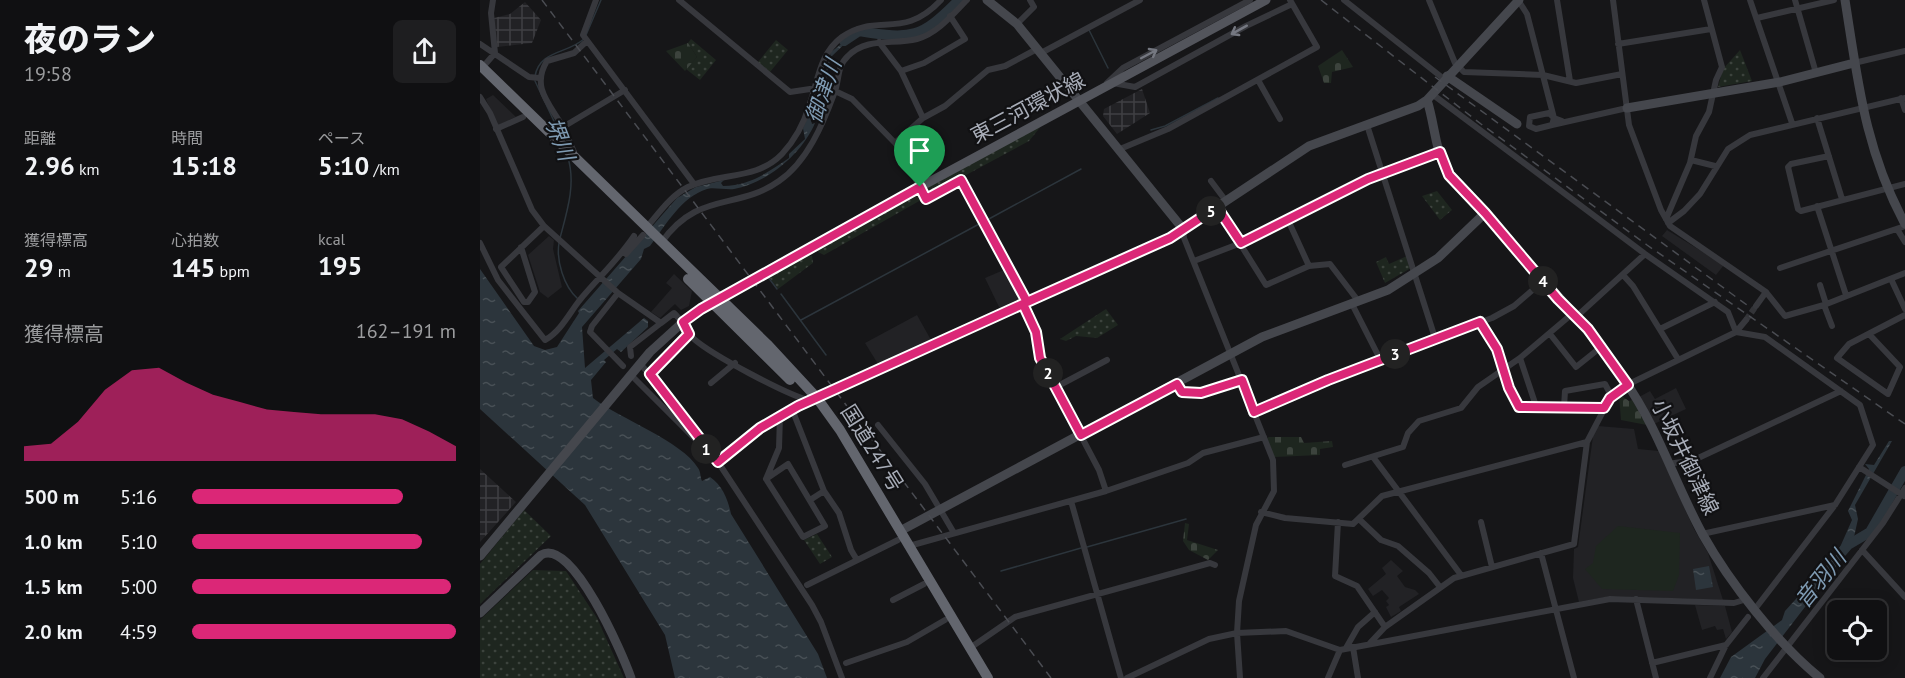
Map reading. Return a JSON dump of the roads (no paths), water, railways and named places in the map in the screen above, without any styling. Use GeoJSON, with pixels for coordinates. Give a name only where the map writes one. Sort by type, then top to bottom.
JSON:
{"type":"FeatureCollection","features":[{"type":"Feature","properties":{"kind":"highway","name":"国道247号"},"geometry":{"type":"LineString","coordinates":[[481,69],[523,117],[577,162],[643,231],[818,398],[840,430],[924,584],[980,678]]}},
{"type":"Feature","properties":{"kind":"highway","name":"国道247号"},"geometry":{"type":"LineString","coordinates":[[481,69],[560,149]]}},
{"type":"Feature","properties":{"kind":"highway","name":"国道247号"},"geometry":{"type":"LineString","coordinates":[[899,536],[909,546],[988,678]]}},
{"type":"Feature","properties":{"kind":"main road","name":"東三河環状線"},"geometry":{"type":"LineString","coordinates":[[716,300],[1266,0]]}},
{"type":"Feature","properties":{"kind":"street"},"geometry":{"type":"LineString","coordinates":[[481,69],[495,53],[491,13],[493,0]]}},
{"type":"Feature","properties":{"kind":"street"},"geometry":{"type":"LineString","coordinates":[[596,0],[583,32],[586,39],[694,184]]}},
{"type":"Feature","properties":{"kind":"street"},"geometry":{"type":"LineString","coordinates":[[679,0],[790,92],[816,89],[834,91],[852,99],[895,143],[926,199],[961,180],[1025,303],[1036,332],[1040,358],[1099,470],[1106,491]]}},
{"type":"Feature","properties":{"kind":"street"},"geometry":{"type":"LineString","coordinates":[[480,243],[498,280],[545,340],[563,324],[667,203],[694,184],[742,175],[775,160],[795,137],[816,89],[826,53],[843,37],[866,26],[903,25],[918,19],[941,0]]}},
{"type":"Feature","properties":{"kind":"street"},"geometry":{"type":"LineString","coordinates":[[659,244],[682,218],[693,212],[758,192],[789,173],[809,148],[834,91],[839,69],[848,55],[863,45],[918,39],[950,16],[967,0]]}},
{"type":"Feature","properties":{"kind":"street"},"geometry":{"type":"LineString","coordinates":[[987,0],[1017,24],[1183,229],[1183,236],[1273,460],[1275,485],[1261,512],[1251,542],[1239,601],[1237,633],[1240,678]]}},
{"type":"Feature","properties":{"kind":"street"},"geometry":{"type":"LineString","coordinates":[[1017,24],[1034,7],[1030,0]]}},
{"type":"Feature","properties":{"kind":"street"},"geometry":{"type":"LineString","coordinates":[[895,143],[923,118],[945,106],[988,70],[1005,66],[1039,51],[1140,0]]}},
{"type":"Feature","properties":{"kind":"street"},"geometry":{"type":"LineString","coordinates":[[1103,88],[1123,68],[1250,0]]}},
{"type":"Feature","properties":{"kind":"street"},"geometry":{"type":"LineString","coordinates":[[1344,0],[1446,77],[1519,125],[1533,129],[1551,117]]}},
{"type":"Feature","properties":{"kind":"street"},"geometry":{"type":"LineString","coordinates":[[1429,0],[1457,66],[1464,72],[1488,75],[1543,75],[1570,81],[1594,81],[1622,74]]}},
{"type":"Feature","properties":{"kind":"street"},"geometry":{"type":"LineString","coordinates":[[718,462],[760,428],[792,409],[1170,238],[1309,146],[1366,125],[1429,97],[1519,0],[1527,14],[1551,117]]}},
{"type":"Feature","properties":{"kind":"street"},"geometry":{"type":"LineString","coordinates":[[1557,0],[1570,81]]}},
{"type":"Feature","properties":{"kind":"street"},"geometry":{"type":"LineString","coordinates":[[1613,0],[1626,108],[1634,143],[1667,221],[1678,233],[1766,292],[1785,316],[1825,304],[1905,273]]}},
{"type":"Feature","properties":{"kind":"street"},"geometry":{"type":"LineString","coordinates":[[1667,221],[1691,160],[1696,136],[1709,112],[1716,80],[1722,67],[1704,0]]}},
{"type":"Feature","properties":{"kind":"street"},"geometry":{"type":"LineString","coordinates":[[1750,0],[1780,82],[1792,123]]}},
{"type":"Feature","properties":{"kind":"street"},"geometry":{"type":"LineString","coordinates":[[1795,0],[1816,73]]}},
{"type":"Feature","properties":{"kind":"street"},"geometry":{"type":"LineString","coordinates":[[1758,18],[1834,0]]}},
{"type":"Feature","properties":{"kind":"street"},"geometry":{"type":"LineString","coordinates":[[1845,0],[1854,63],[1871,144],[1902,226],[1905,242]]}},
{"type":"Feature","properties":{"kind":"street"},"geometry":{"type":"LineString","coordinates":[[1113,82],[1135,87],[1291,2],[1317,47],[1168,129],[1152,133],[1120,149]]}},
{"type":"Feature","properties":{"kind":"street"},"geometry":{"type":"LineString","coordinates":[[901,71],[924,63],[965,39],[950,16]]}},
{"type":"Feature","properties":{"kind":"street"},"geometry":{"type":"LineString","coordinates":[[1618,44],[1711,29]]}},
{"type":"Feature","properties":{"kind":"street"},"geometry":{"type":"LineString","coordinates":[[536,78],[548,61],[574,53],[586,39]]}},
{"type":"Feature","properties":{"kind":"street"},"geometry":{"type":"LineString","coordinates":[[879,42],[901,71],[923,118]]}},
{"type":"Feature","properties":{"kind":"street"},"geometry":{"type":"LineString","coordinates":[[480,44],[536,78],[562,126],[577,162]]}},
{"type":"Feature","properties":{"kind":"street"},"geometry":{"type":"LineString","coordinates":[[1519,125],[1529,119],[1551,117],[1562,121],[1780,82],[1905,51]]}},
{"type":"Feature","properties":{"kind":"street"},"geometry":{"type":"LineString","coordinates":[[1258,80],[1280,119]]}},
{"type":"Feature","properties":{"kind":"street"},"geometry":{"type":"LineString","coordinates":[[562,126],[625,90]]}},
{"type":"Feature","properties":{"kind":"street"},"geometry":{"type":"LineString","coordinates":[[480,97],[531,210],[543,226],[617,293],[661,323]]}},
{"type":"Feature","properties":{"kind":"street"},"geometry":{"type":"LineString","coordinates":[[1429,97],[1715,302],[1728,312],[1736,332]]}},
{"type":"Feature","properties":{"kind":"street","name":"小坂井御津線"},"geometry":{"type":"LineString","coordinates":[[1429,97],[1440,152],[1449,175],[1485,213],[1601,347],[1628,385],[1647,418],[1702,534],[1756,610],[1786,645],[1820,678]]}},
{"type":"Feature","properties":{"kind":"street"},"geometry":{"type":"LineString","coordinates":[[1667,221],[1684,211],[1700,194],[1715,166],[1728,149],[1750,135],[1903,98],[1905,110]]}},
{"type":"Feature","properties":{"kind":"street"},"geometry":{"type":"LineString","coordinates":[[496,129],[523,117]]}},
{"type":"Feature","properties":{"kind":"street"},"geometry":{"type":"LineString","coordinates":[[1817,118],[1842,199]]}},
{"type":"Feature","properties":{"kind":"street"},"geometry":{"type":"LineString","coordinates":[[1529,119],[1528,124],[1533,129]]}},
{"type":"Feature","properties":{"kind":"street"},"geometry":{"type":"LineString","coordinates":[[1366,125],[1435,338]]}},
{"type":"Feature","properties":{"kind":"street"},"geometry":{"type":"LineString","coordinates":[[1194,261],[1241,243],[1382,172],[1440,152]]}},
{"type":"Feature","properties":{"kind":"street"},"geometry":{"type":"LineString","coordinates":[[1828,156],[1791,164],[1788,167],[1798,209],[1801,211],[1905,184]]}},
{"type":"Feature","properties":{"kind":"street"},"geometry":{"type":"LineString","coordinates":[[1691,160],[1715,166]]}},
{"type":"Feature","properties":{"kind":"street"},"geometry":{"type":"LineString","coordinates":[[1211,181],[1226,201]]}},
{"type":"Feature","properties":{"kind":"street"},"geometry":{"type":"LineString","coordinates":[[1817,206],[1846,295]]}},
{"type":"Feature","properties":{"kind":"street"},"geometry":{"type":"LineString","coordinates":[[1217,207],[1266,285],[1309,266],[1330,264],[1356,303],[1380,359]]}},
{"type":"Feature","properties":{"kind":"street"},"geometry":{"type":"LineString","coordinates":[[807,585],[899,536],[940,509],[1275,331],[1389,290],[1438,258],[1485,213]]}},
{"type":"Feature","properties":{"kind":"street"},"geometry":{"type":"LineString","coordinates":[[1288,220],[1309,266]]}},
{"type":"Feature","properties":{"kind":"street"},"geometry":{"type":"LineString","coordinates":[[521,247],[535,292],[528,302],[524,302],[501,267],[521,247],[543,226]]}},
{"type":"Feature","properties":{"kind":"street"},"geometry":{"type":"LineString","coordinates":[[1780,268],[1832,253],[1902,226]]}},
{"type":"Feature","properties":{"kind":"street"},"geometry":{"type":"LineString","coordinates":[[1345,465],[1403,447],[1408,433],[1419,421],[1461,408],[1478,387],[1507,368],[1574,316],[1645,254]]}},
{"type":"Feature","properties":{"kind":"street"},"geometry":{"type":"LineString","coordinates":[[1623,275],[1633,286],[1678,359]]}},
{"type":"Feature","properties":{"kind":"street"},"geometry":{"type":"LineString","coordinates":[[1890,279],[1905,309]]}},
{"type":"Feature","properties":{"kind":"street"},"geometry":{"type":"LineString","coordinates":[[1254,412],[1380,359],[1480,322],[1514,306],[1543,281]]}},
{"type":"Feature","properties":{"kind":"street"},"geometry":{"type":"LineString","coordinates":[[1820,285],[1832,326]]}},
{"type":"Feature","properties":{"kind":"street"},"geometry":{"type":"LineString","coordinates":[[1756,306],[1766,292]]}},
{"type":"Feature","properties":{"kind":"street"},"geometry":{"type":"LineString","coordinates":[[617,293],[590,332],[623,366]]}},
{"type":"Feature","properties":{"kind":"street"},"geometry":{"type":"LineString","coordinates":[[480,556],[631,378],[683,322],[716,300]]}},
{"type":"Feature","properties":{"kind":"street"},"geometry":{"type":"LineString","coordinates":[[1660,329],[1715,302]]}},
{"type":"Feature","properties":{"kind":"street"},"geometry":{"type":"LineString","coordinates":[[631,356],[630,347],[674,313],[683,322],[689,334],[710,350],[818,398]]}},
{"type":"Feature","properties":{"kind":"street"},"geometry":{"type":"LineString","coordinates":[[1869,334],[1900,367],[1888,394],[1837,358],[1849,344],[1905,315]]}},
{"type":"Feature","properties":{"kind":"street"},"geometry":{"type":"LineString","coordinates":[[1369,644],[1385,627],[1440,587],[1461,575],[1574,544],[1587,442],[1612,397],[1628,385],[1736,332],[1746,320]]}},
{"type":"Feature","properties":{"kind":"street"},"geometry":{"type":"LineString","coordinates":[[1480,322],[1507,368],[1509,388],[1519,407],[1604,408]]}},
{"type":"Feature","properties":{"kind":"street"},"geometry":{"type":"LineString","coordinates":[[1736,332],[1765,337],[1860,405],[1873,441],[1861,467],[1835,505],[1756,610]]}},
{"type":"Feature","properties":{"kind":"street"},"geometry":{"type":"LineString","coordinates":[[650,374],[689,334]]}},
{"type":"Feature","properties":{"kind":"street"},"geometry":{"type":"LineString","coordinates":[[1550,334],[1576,367],[1601,347]]}},
{"type":"Feature","properties":{"kind":"street"},"geometry":{"type":"LineString","coordinates":[[1520,358],[1536,406]]}},
{"type":"Feature","properties":{"kind":"street"},"geometry":{"type":"LineString","coordinates":[[1056,387],[1107,360]]}},
{"type":"Feature","properties":{"kind":"street"},"geometry":{"type":"LineString","coordinates":[[711,383],[735,363]]}},
{"type":"Feature","properties":{"kind":"street"},"geometry":{"type":"LineString","coordinates":[[643,367],[696,430],[703,445]]}},
{"type":"Feature","properties":{"kind":"street"},"geometry":{"type":"LineString","coordinates":[[631,378],[703,445],[718,462],[812,605],[821,622],[842,678]]}},
{"type":"Feature","properties":{"kind":"street"},"geometry":{"type":"LineString","coordinates":[[1177,384],[1182,392],[1201,393],[1242,380]]}},
{"type":"Feature","properties":{"kind":"street"},"geometry":{"type":"LineString","coordinates":[[1564,407],[1565,391],[1605,384],[1612,397]]}},
{"type":"Feature","properties":{"kind":"street"},"geometry":{"type":"LineString","coordinates":[[1668,464],[1694,460],[1841,391]]}},
{"type":"Feature","properties":{"kind":"street"},"geometry":{"type":"LineString","coordinates":[[792,409],[824,491],[839,513],[851,550],[857,560]]}},
{"type":"Feature","properties":{"kind":"street"},"geometry":{"type":"LineString","coordinates":[[766,479],[779,448],[780,416]]}},
{"type":"Feature","properties":{"kind":"street"},"geometry":{"type":"LineString","coordinates":[[878,426],[925,484],[954,532]]}},
{"type":"Feature","properties":{"kind":"street"},"geometry":{"type":"LineString","coordinates":[[909,546],[1106,491],[1188,463],[1203,453],[1264,437]]}},
{"type":"Feature","properties":{"kind":"street"},"geometry":{"type":"LineString","coordinates":[[1261,512],[1285,518],[1353,524],[1360,520],[1378,498],[1587,442]]}},
{"type":"Feature","properties":{"kind":"street"},"geometry":{"type":"LineString","coordinates":[[1374,457],[1461,575]]}},
{"type":"Feature","properties":{"kind":"street"},"geometry":{"type":"LineString","coordinates":[[788,464],[825,526],[803,537],[766,479],[788,464]]}},
{"type":"Feature","properties":{"kind":"street"},"geometry":{"type":"LineString","coordinates":[[1763,678],[1903,493],[1861,467]]}},
{"type":"Feature","properties":{"kind":"street"},"geometry":{"type":"LineString","coordinates":[[810,500],[824,491]]}},
{"type":"Feature","properties":{"kind":"street"},"geometry":{"type":"LineString","coordinates":[[1071,501],[1121,678]]}},
{"type":"Feature","properties":{"kind":"street"},"geometry":{"type":"LineString","coordinates":[[1702,534],[1835,505]]}},
{"type":"Feature","properties":{"kind":"street"},"geometry":{"type":"LineString","coordinates":[[1360,520],[1381,540],[1398,546],[1429,573],[1440,587]]}},
{"type":"Feature","properties":{"kind":"street"},"geometry":{"type":"LineString","coordinates":[[1338,522],[1335,576],[1357,586],[1385,627]]}},
{"type":"Feature","properties":{"kind":"street"},"geometry":{"type":"LineString","coordinates":[[1481,522],[1492,567]]}},
{"type":"Feature","properties":{"kind":"street"},"geometry":{"type":"LineString","coordinates":[[1862,550],[1905,597]]}},
{"type":"Feature","properties":{"kind":"street"},"geometry":{"type":"LineString","coordinates":[[480,613],[537,558],[548,552],[556,553],[567,561],[599,608],[612,632],[631,678]]}},
{"type":"Feature","properties":{"kind":"street"},"geometry":{"type":"LineString","coordinates":[[1541,553],[1574,678]]}},
{"type":"Feature","properties":{"kind":"street"},"geometry":{"type":"LineString","coordinates":[[970,648],[1015,618],[1210,563],[1215,565]]}},
{"type":"Feature","properties":{"kind":"street"},"geometry":{"type":"LineString","coordinates":[[893,600],[924,584]]}},
{"type":"Feature","properties":{"kind":"street"},"geometry":{"type":"LineString","coordinates":[[1127,678],[1209,639],[1265,629],[1286,631],[1346,648],[1610,599],[1734,603],[1747,598]]}},
{"type":"Feature","properties":{"kind":"street"},"geometry":{"type":"LineString","coordinates":[[1636,599],[1656,678]]}},
{"type":"Feature","properties":{"kind":"street"},"geometry":{"type":"LineString","coordinates":[[1328,678],[1358,627],[1375,612]]}},
{"type":"Feature","properties":{"kind":"street"},"geometry":{"type":"LineString","coordinates":[[1710,678],[1726,645],[1748,617]]}},
{"type":"Feature","properties":{"kind":"street"},"geometry":{"type":"LineString","coordinates":[[846,663],[907,642],[945,620]]}},
{"type":"Feature","properties":{"kind":"street"},"geometry":{"type":"LineString","coordinates":[[1652,663],[1726,645]]}},
{"type":"Feature","properties":{"kind":"street"},"geometry":{"type":"LineString","coordinates":[[1346,648],[1358,678]]}},
{"type":"Feature","properties":{"kind":"water"},"geometry":{"type":"Polygon","coordinates":[[[858,31],[831,57],[823,93],[811,120],[812,124],[815,123],[802,146],[792,156],[771,174],[759,181],[734,189],[709,188],[689,198],[650,246],[644,249],[641,259],[582,327],[585,368],[644,318],[648,321],[648,327],[621,352],[617,349],[604,360],[606,362],[591,380],[593,398],[679,449],[698,468],[702,481],[710,477],[722,489],[731,514],[818,654],[827,678],[675,678],[665,635],[585,505],[480,409],[480,269],[534,346],[545,350],[557,347],[579,313],[578,311],[677,198],[696,187],[724,180],[721,183],[723,186],[750,181],[789,158],[789,154],[805,139],[803,128],[821,88],[831,52],[858,31]]]}},
{"type":"Feature","properties":{"kind":"water"},"geometry":{"type":"Polygon","coordinates":[[[1889,441],[1892,441],[1855,505],[1858,519],[1852,546],[1765,659],[1755,678],[1720,678],[1731,657],[1782,620],[1785,611],[1837,554],[1852,520],[1848,511],[1869,469],[1865,464],[1874,465],[1889,441]]]}},
{"type":"Feature","properties":{"kind":"water"},"geometry":{"type":"Polygon","coordinates":[[[1709,566],[1713,587],[1696,590],[1693,569],[1709,566]]]}},
{"type":"Feature","properties":{"kind":"waterway","name":"堺川"},"geometry":{"type":"LineString","coordinates":[[586,35],[601,0]]}},
{"type":"Feature","properties":{"kind":"waterway","name":"御津川"},"geometry":{"type":"LineString","coordinates":[[844,41],[859,31],[892,35],[915,33],[935,22],[959,0]]}},
{"type":"Feature","properties":{"kind":"waterway"},"geometry":{"type":"LineString","coordinates":[[1089,30],[1108,68]]}},
{"type":"Feature","properties":{"kind":"waterway","name":"堺川"},"geometry":{"type":"LineString","coordinates":[[535,76],[542,61],[584,39]]}},
{"type":"Feature","properties":{"kind":"waterway","name":"堺川"},"geometry":{"type":"LineString","coordinates":[[535,81],[561,136]]}},
{"type":"Feature","properties":{"kind":"waterway"},"geometry":{"type":"LineString","coordinates":[[1151,130],[1165,126],[1218,98]]}},
{"type":"Feature","properties":{"kind":"waterway","name":"堺川"},"geometry":{"type":"LineString","coordinates":[[560,238],[571,188],[568,158]]}},
{"type":"Feature","properties":{"kind":"waterway"},"geometry":{"type":"LineString","coordinates":[[987,220],[1081,169]]}},
{"type":"Feature","properties":{"kind":"waterway"},"geometry":{"type":"LineString","coordinates":[[801,320],[981,223]]}},
{"type":"Feature","properties":{"kind":"waterway","name":"堺川"},"geometry":{"type":"LineString","coordinates":[[559,243],[562,273],[568,287],[577,298]]}},
{"type":"Feature","properties":{"kind":"waterway"},"geometry":{"type":"LineString","coordinates":[[768,277],[777,289]]}},
{"type":"Feature","properties":{"kind":"waterway"},"geometry":{"type":"LineString","coordinates":[[781,294],[826,355]]}},
{"type":"Feature","properties":{"kind":"waterway","name":"音羽川"},"geometry":{"type":"LineString","coordinates":[[1842,552],[1848,545],[1870,532],[1905,471]]}},
{"type":"Feature","properties":{"kind":"waterway"},"geometry":{"type":"LineString","coordinates":[[1087,547],[1186,519]]}},
{"type":"Feature","properties":{"kind":"waterway"},"geometry":{"type":"LineString","coordinates":[[1001,571],[1081,548]]}},
{"type":"Feature","properties":{"kind":"tunnel"},"geometry":{"type":"LineString","coordinates":[[1746,320],[1756,306]]}},
{"type":"Feature","properties":{"kind":"railway"},"geometry":{"type":"LineString","coordinates":[[542,0],[1051,678]]}},
{"type":"Feature","properties":{"kind":"railway"},"geometry":{"type":"LineString","coordinates":[[1321,0],[1481,124],[1647,245],[1905,424]]}},
{"type":"Feature","properties":{"kind":"railway"},"geometry":{"type":"LineString","coordinates":[[1435,77],[1747,305]]}}]}
